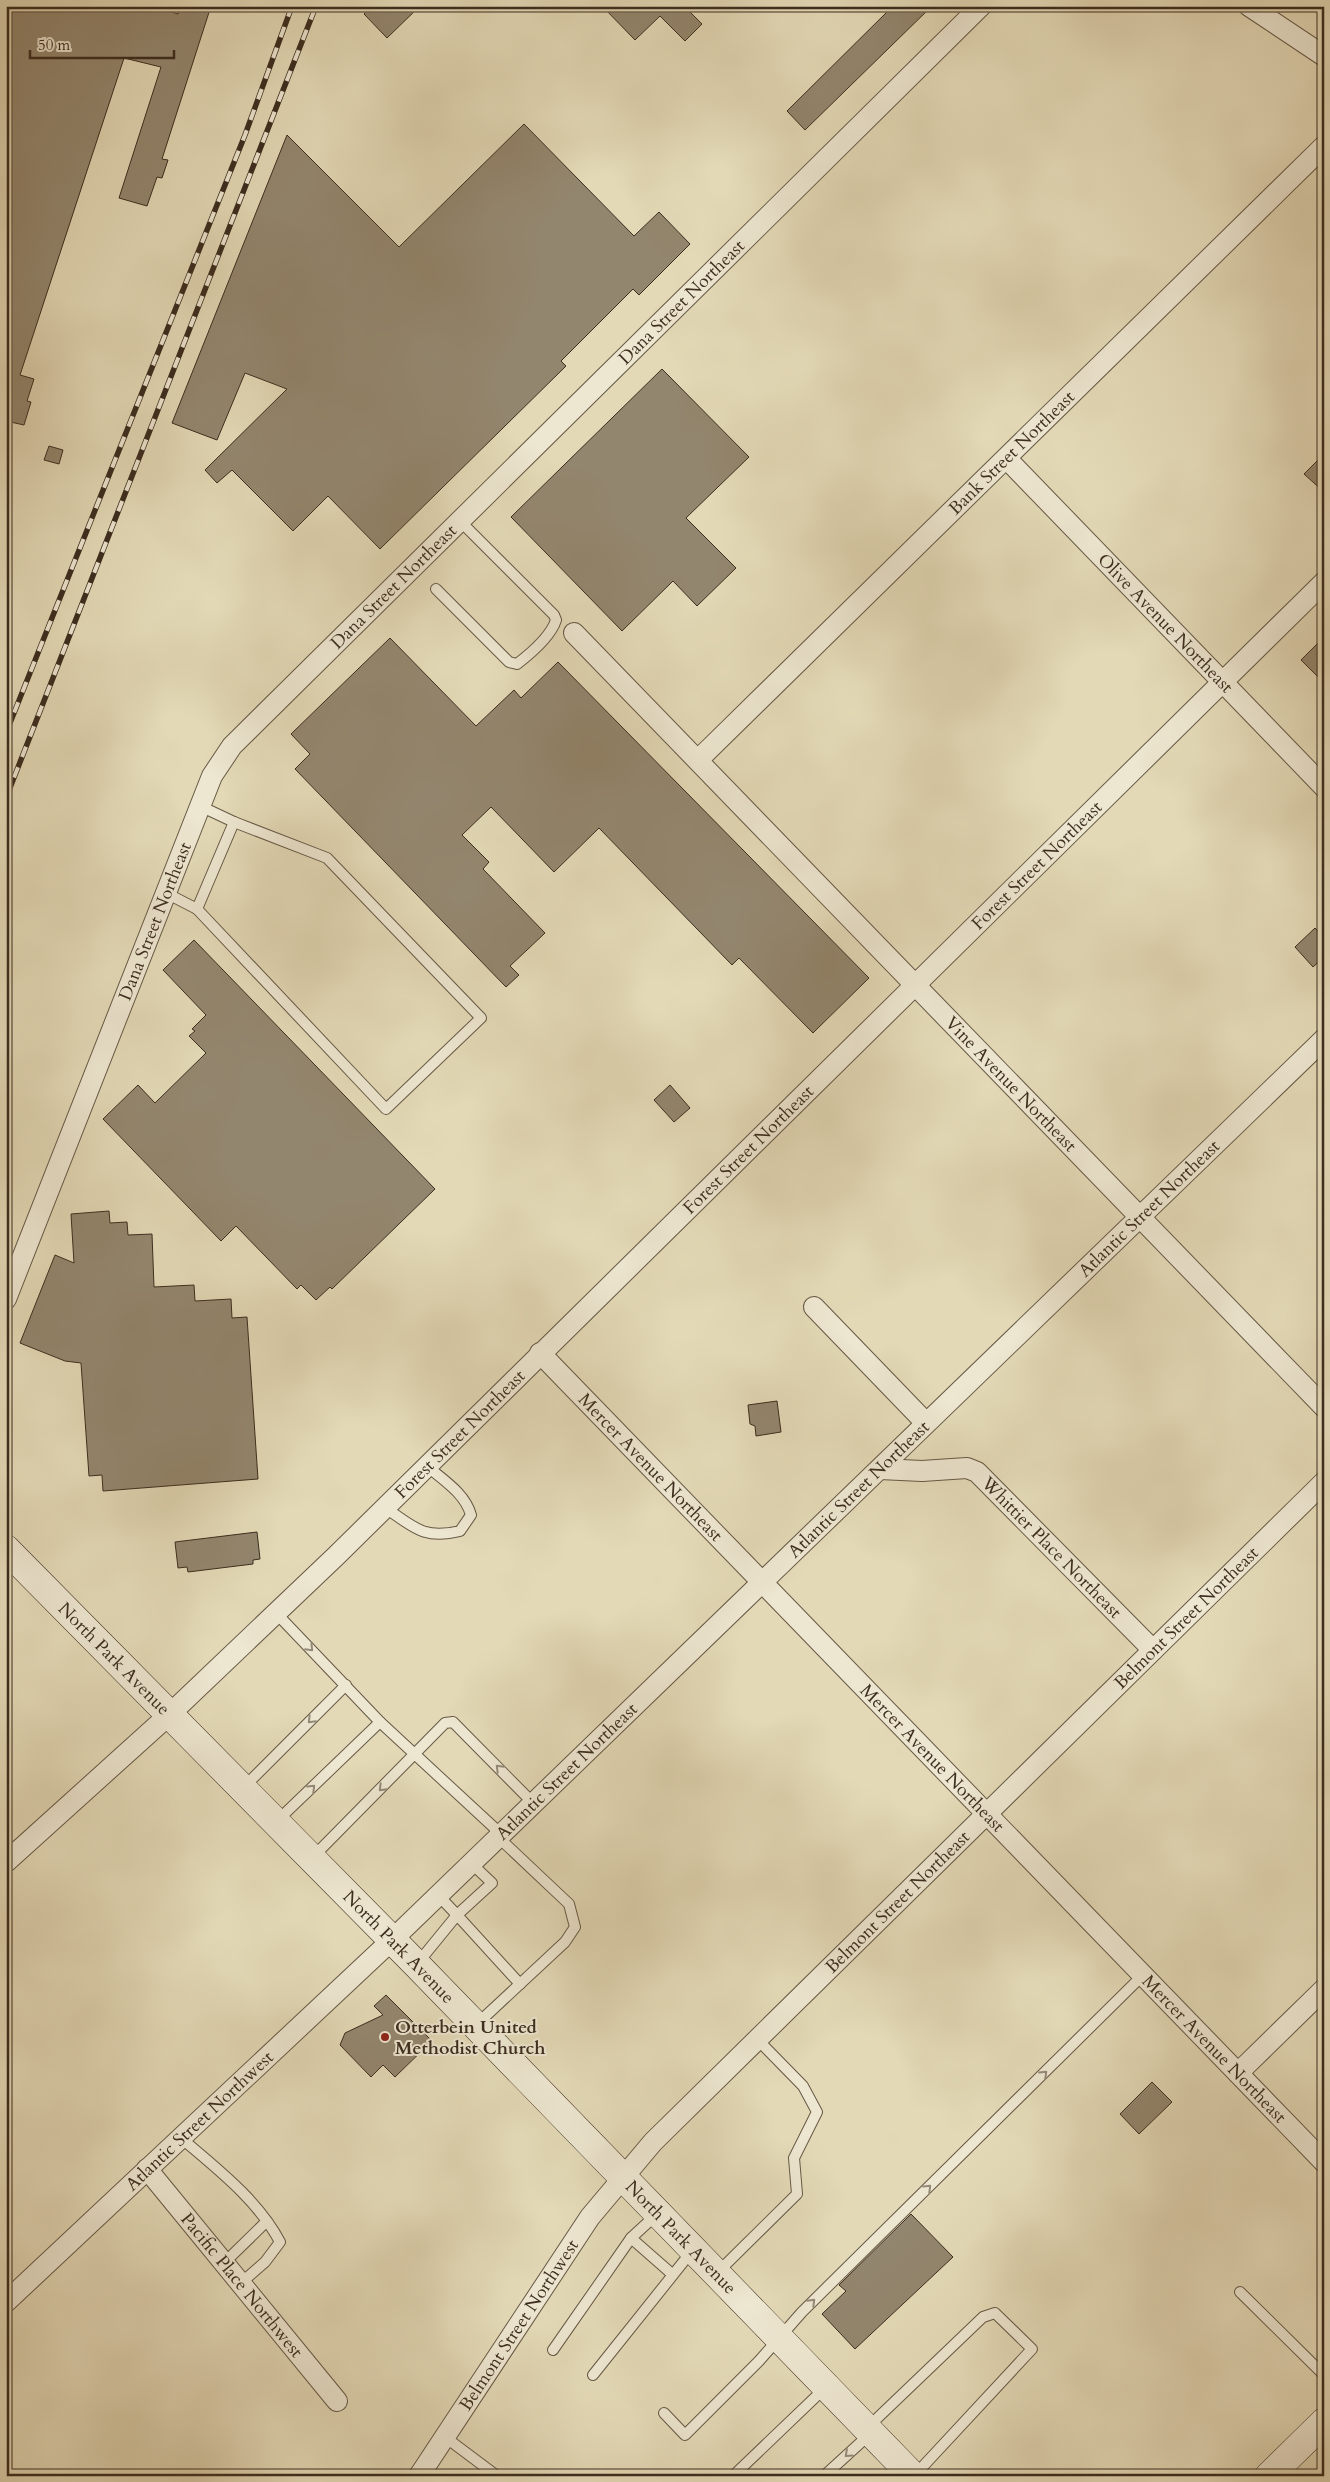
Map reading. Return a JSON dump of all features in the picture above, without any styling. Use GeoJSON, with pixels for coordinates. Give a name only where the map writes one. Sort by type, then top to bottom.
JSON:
{"type":"FeatureCollection","features":[{"type":"Feature","properties":{"kind":"street","name":"Dana Street Northeast"},"geometry":{"type":"LineString","coordinates":[[6,1299],[212,776],[236,740],[981,6]]}},
{"type":"Feature","properties":{"kind":"street"},"geometry":{"type":"LineString","coordinates":[[1253,7],[1324,56]]}},
{"type":"Feature","properties":{"kind":"street","name":"Bank Street Northeast"},"geometry":{"type":"LineString","coordinates":[[698,760],[1324,146]]}},
{"type":"Feature","properties":{"kind":"street","name":"Olive Avenue Northeast"},"geometry":{"type":"LineString","coordinates":[[1006,459],[1324,786]]}},
{"type":"Feature","properties":{"kind":"street","name":"Forest Street Northeast"},"geometry":{"type":"LineString","coordinates":[[6,1862],[170,1714],[276,1613],[1324,582]]}},
{"type":"Feature","properties":{"kind":"street","name":"Vine Avenue Northeast"},"geometry":{"type":"LineString","coordinates":[[574,634],[1324,1407]]}},
{"type":"Feature","properties":{"kind":"street","name":"Atlantic Street Northeast"},"geometry":{"type":"LineString","coordinates":[[392,1940],[1324,1039]]}},
{"type":"Feature","properties":{"kind":"street"},"geometry":{"type":"LineString","coordinates":[[814,1307],[926,1423]]}},
{"type":"Feature","properties":{"kind":"street","name":"Mercer Avenue Northeast"},"geometry":{"type":"LineString","coordinates":[[540,1353],[1324,2162]]}},
{"type":"Feature","properties":{"kind":"street","name":"Whittier Place Northeast"},"geometry":{"type":"LineString","coordinates":[[880,1469],[922,1471],[967,1468],[978,1472],[1153,1650]]}},
{"type":"Feature","properties":{"kind":"street","name":"Belmont Street Northeast"},"geometry":{"type":"LineString","coordinates":[[624,2177],[652,2142],[1324,1482]]}},
{"type":"Feature","properties":{"kind":"street","name":"North Park Avenue"},"geometry":{"type":"LineString","coordinates":[[6,1549],[476,2025],[914,2476]]}},
{"type":"Feature","properties":{"kind":"street","name":"Atlantic Street Northwest"},"geometry":{"type":"LineString","coordinates":[[6,2302],[392,1940]]}},
{"type":"Feature","properties":{"kind":"street"},"geometry":{"type":"LineString","coordinates":[[1238,2073],[1324,1989]]}},
{"type":"Feature","properties":{"kind":"street","name":"Pacific Place Northwest"},"geometry":{"type":"LineString","coordinates":[[148,2169],[338,2401]]}},
{"type":"Feature","properties":{"kind":"street","name":"Belmont Street Northwest"},"geometry":{"type":"LineString","coordinates":[[419,2476],[590,2217],[624,2177]]}},
{"type":"Feature","properties":{"kind":"street"},"geometry":{"type":"LineString","coordinates":[[1269,2476],[1324,2422]]}},
{"type":"Feature","properties":{"kind":"lane"},"geometry":{"type":"LineString","coordinates":[[436,589],[509,662],[517,664],[524,659],[554,627],[556,620],[554,614],[459,520]]}},
{"type":"Feature","properties":{"kind":"lane"},"geometry":{"type":"LineString","coordinates":[[166,894],[196,909],[386,1109],[481,1018],[327,858],[234,822],[200,806]]}},
{"type":"Feature","properties":{"kind":"lane"},"geometry":{"type":"LineString","coordinates":[[196,909],[234,822]]}},
{"type":"Feature","properties":{"kind":"lane"},"geometry":{"type":"LineString","coordinates":[[384,1507],[420,1532],[442,1536],[460,1531],[471,1515],[468,1504],[426,1466]]}},
{"type":"Feature","properties":{"kind":"lane"},"geometry":{"type":"LineString","coordinates":[[276,1613],[380,1722],[416,1753],[569,1904],[574,1917],[575,1927],[565,1942],[476,2025]]}},
{"type":"Feature","properties":{"kind":"lane"},"geometry":{"type":"LineString","coordinates":[[243,1788],[346,1685]]}},
{"type":"Feature","properties":{"kind":"lane"},"geometry":{"type":"LineString","coordinates":[[276,1822],[380,1722]]}},
{"type":"Feature","properties":{"kind":"lane"},"geometry":{"type":"LineString","coordinates":[[312,1858],[446,1722],[452,1722],[533,1803]]}},
{"type":"Feature","properties":{"kind":"lane"},"geometry":{"type":"LineString","coordinates":[[416,1964],[457,1915],[492,1883],[471,1863]]}},
{"type":"Feature","properties":{"kind":"lane"},"geometry":{"type":"LineString","coordinates":[[438,1895],[520,1984]]}},
{"type":"Feature","properties":{"kind":"lane"},"geometry":{"type":"LineString","coordinates":[[664,2413],[685,2435],[863,2251],[1143,1975]]}},
{"type":"Feature","properties":{"kind":"lane"},"geometry":{"type":"LineString","coordinates":[[717,2273],[797,2194],[794,2158],[817,2112],[803,2086],[757,2038]]}},
{"type":"Feature","properties":{"kind":"lane"},"geometry":{"type":"LineString","coordinates":[[181,2138],[230,2180],[266,2222],[280,2242],[265,2262],[241,2283]]}},
{"type":"Feature","properties":{"kind":"lane"},"geometry":{"type":"LineString","coordinates":[[553,2350],[631,2238],[659,2212]]}},
{"type":"Feature","properties":{"kind":"lane"},"geometry":{"type":"LineString","coordinates":[[224,2262],[266,2222]]}},
{"type":"Feature","properties":{"kind":"lane"},"geometry":{"type":"LineString","coordinates":[[631,2238],[672,2274]]}},
{"type":"Feature","properties":{"kind":"lane"},"geometry":{"type":"LineString","coordinates":[[592,2376],[694,2249]]}},
{"type":"Feature","properties":{"kind":"lane"},"geometry":{"type":"LineString","coordinates":[[1240,2292],[1324,2375]]}},
{"type":"Feature","properties":{"kind":"lane"},"geometry":{"type":"LineString","coordinates":[[824,2476],[983,2317],[995,2313],[1032,2350],[914,2476]]}},
{"type":"Feature","properties":{"kind":"lane"},"geometry":{"type":"LineString","coordinates":[[732,2476],[826,2386]]}},
{"type":"Feature","properties":{"kind":"lane"},"geometry":{"type":"LineString","coordinates":[[445,2436],[498,2476]]}},
{"type":"Feature","properties":{"kind":"building"},"geometry":{"type":"Polygon","coordinates":[[[6,6],[154,6],[178,14],[181,6],[211,6],[162,159],[168,160],[162,178],[157,177],[147,206],[119,198],[161,67],[124,58],[20,375],[34,379],[27,401],[31,402],[24,425],[6,421],[6,6]]]}},
{"type":"Feature","properties":{"kind":"building"},"geometry":{"type":"Polygon","coordinates":[[[372,6],[420,6],[387,38],[364,14],[372,6]]]}},
{"type":"Feature","properties":{"kind":"building"},"geometry":{"type":"Polygon","coordinates":[[[602,6],[684,6],[702,24],[685,41],[660,16],[635,40],[602,6]]]}},
{"type":"Feature","properties":{"kind":"building"},"geometry":{"type":"Polygon","coordinates":[[[893,6],[932,6],[805,130],[787,111],[893,6]]]}},
{"type":"Feature","properties":{"kind":"building"},"geometry":{"type":"Polygon","coordinates":[[[524,124],[634,236],[659,212],[690,244],[639,295],[633,289],[561,361],[566,366],[380,549],[328,496],[293,531],[232,470],[217,483],[205,470],[287,389],[245,373],[217,440],[172,423],[287,135],[399,247],[524,124]]]}},
{"type":"Feature","properties":{"kind":"building"},"geometry":{"type":"Polygon","coordinates":[[[662,369],[749,457],[686,518],[736,568],[697,606],[673,581],[622,631],[511,517],[662,369]]]}},
{"type":"Feature","properties":{"kind":"building"},"geometry":{"type":"Polygon","coordinates":[[[49,446],[63,450],[59,464],[44,460],[49,446]]]}},
{"type":"Feature","properties":{"kind":"building"},"geometry":{"type":"Polygon","coordinates":[[[1324,454],[1324,492],[1304,474],[1324,454]]]}},
{"type":"Feature","properties":{"kind":"building"},"geometry":{"type":"Polygon","coordinates":[[[1324,637],[1324,683],[1301,660],[1324,637]]]}},
{"type":"Feature","properties":{"kind":"building"},"geometry":{"type":"Polygon","coordinates":[[[390,638],[476,726],[514,690],[521,698],[558,662],[869,978],[813,1033],[739,958],[732,965],[599,828],[554,872],[491,807],[462,835],[489,862],[483,869],[545,933],[510,966],[519,975],[506,987],[295,769],[310,754],[291,734],[390,638]]]}},
{"type":"Feature","properties":{"kind":"building"},"geometry":{"type":"Polygon","coordinates":[[[1315,928],[1324,938],[1324,957],[1313,967],[1295,947],[1315,928]]]}},
{"type":"Feature","properties":{"kind":"building"},"geometry":{"type":"Polygon","coordinates":[[[194,940],[435,1189],[332,1289],[330,1287],[316,1300],[301,1285],[297,1289],[236,1226],[221,1241],[103,1119],[138,1085],[155,1103],[206,1053],[189,1036],[195,1031],[192,1029],[206,1015],[163,970],[194,940]]]}},
{"type":"Feature","properties":{"kind":"building"},"geometry":{"type":"Polygon","coordinates":[[[670,1085],[690,1108],[674,1122],[654,1100],[670,1085]]]}},
{"type":"Feature","properties":{"kind":"building"},"geometry":{"type":"Polygon","coordinates":[[[109,1211],[110,1223],[127,1222],[128,1235],[152,1234],[154,1287],[194,1285],[195,1301],[231,1299],[232,1318],[247,1317],[258,1479],[103,1491],[102,1475],[89,1476],[81,1363],[65,1361],[20,1343],[55,1255],[74,1263],[71,1214],[109,1211]]]}},
{"type":"Feature","properties":{"kind":"building"},"geometry":{"type":"Polygon","coordinates":[[[777,1401],[781,1432],[756,1436],[755,1426],[750,1424],[748,1405],[777,1401]]]}},
{"type":"Feature","properties":{"kind":"building"},"geometry":{"type":"Polygon","coordinates":[[[257,1532],[260,1559],[253,1560],[253,1564],[188,1572],[187,1567],[178,1568],[175,1542],[257,1532]]]}},
{"type":"Feature","properties":{"kind":"building","name":"Otterbein United Methodist Church"},"geometry":{"type":"Polygon","coordinates":[[[386,1995],[432,2041],[395,2077],[383,2065],[371,2077],[340,2045],[345,2033],[383,2015],[374,2006],[386,1995]]]}},
{"type":"Feature","properties":{"kind":"building"},"geometry":{"type":"Polygon","coordinates":[[[1152,2082],[1172,2102],[1139,2134],[1120,2114],[1152,2082]]]}},
{"type":"Feature","properties":{"kind":"building"},"geometry":{"type":"Polygon","coordinates":[[[911,2214],[953,2257],[855,2349],[822,2314],[846,2291],[839,2285],[911,2214]]]}},
{"type":"Feature","properties":{"kind":"railway"},"geometry":{"type":"LineString","coordinates":[[6,733],[245,135],[292,6]]}},
{"type":"Feature","properties":{"kind":"railway"},"geometry":{"type":"LineString","coordinates":[[6,798],[316,6]]}},
{"type":"Feature","properties":{"kind":"place","name":"Otterbein United Methodist Church"},"geometry":{"type":"Point","coordinates":[385,2037]}}]}
